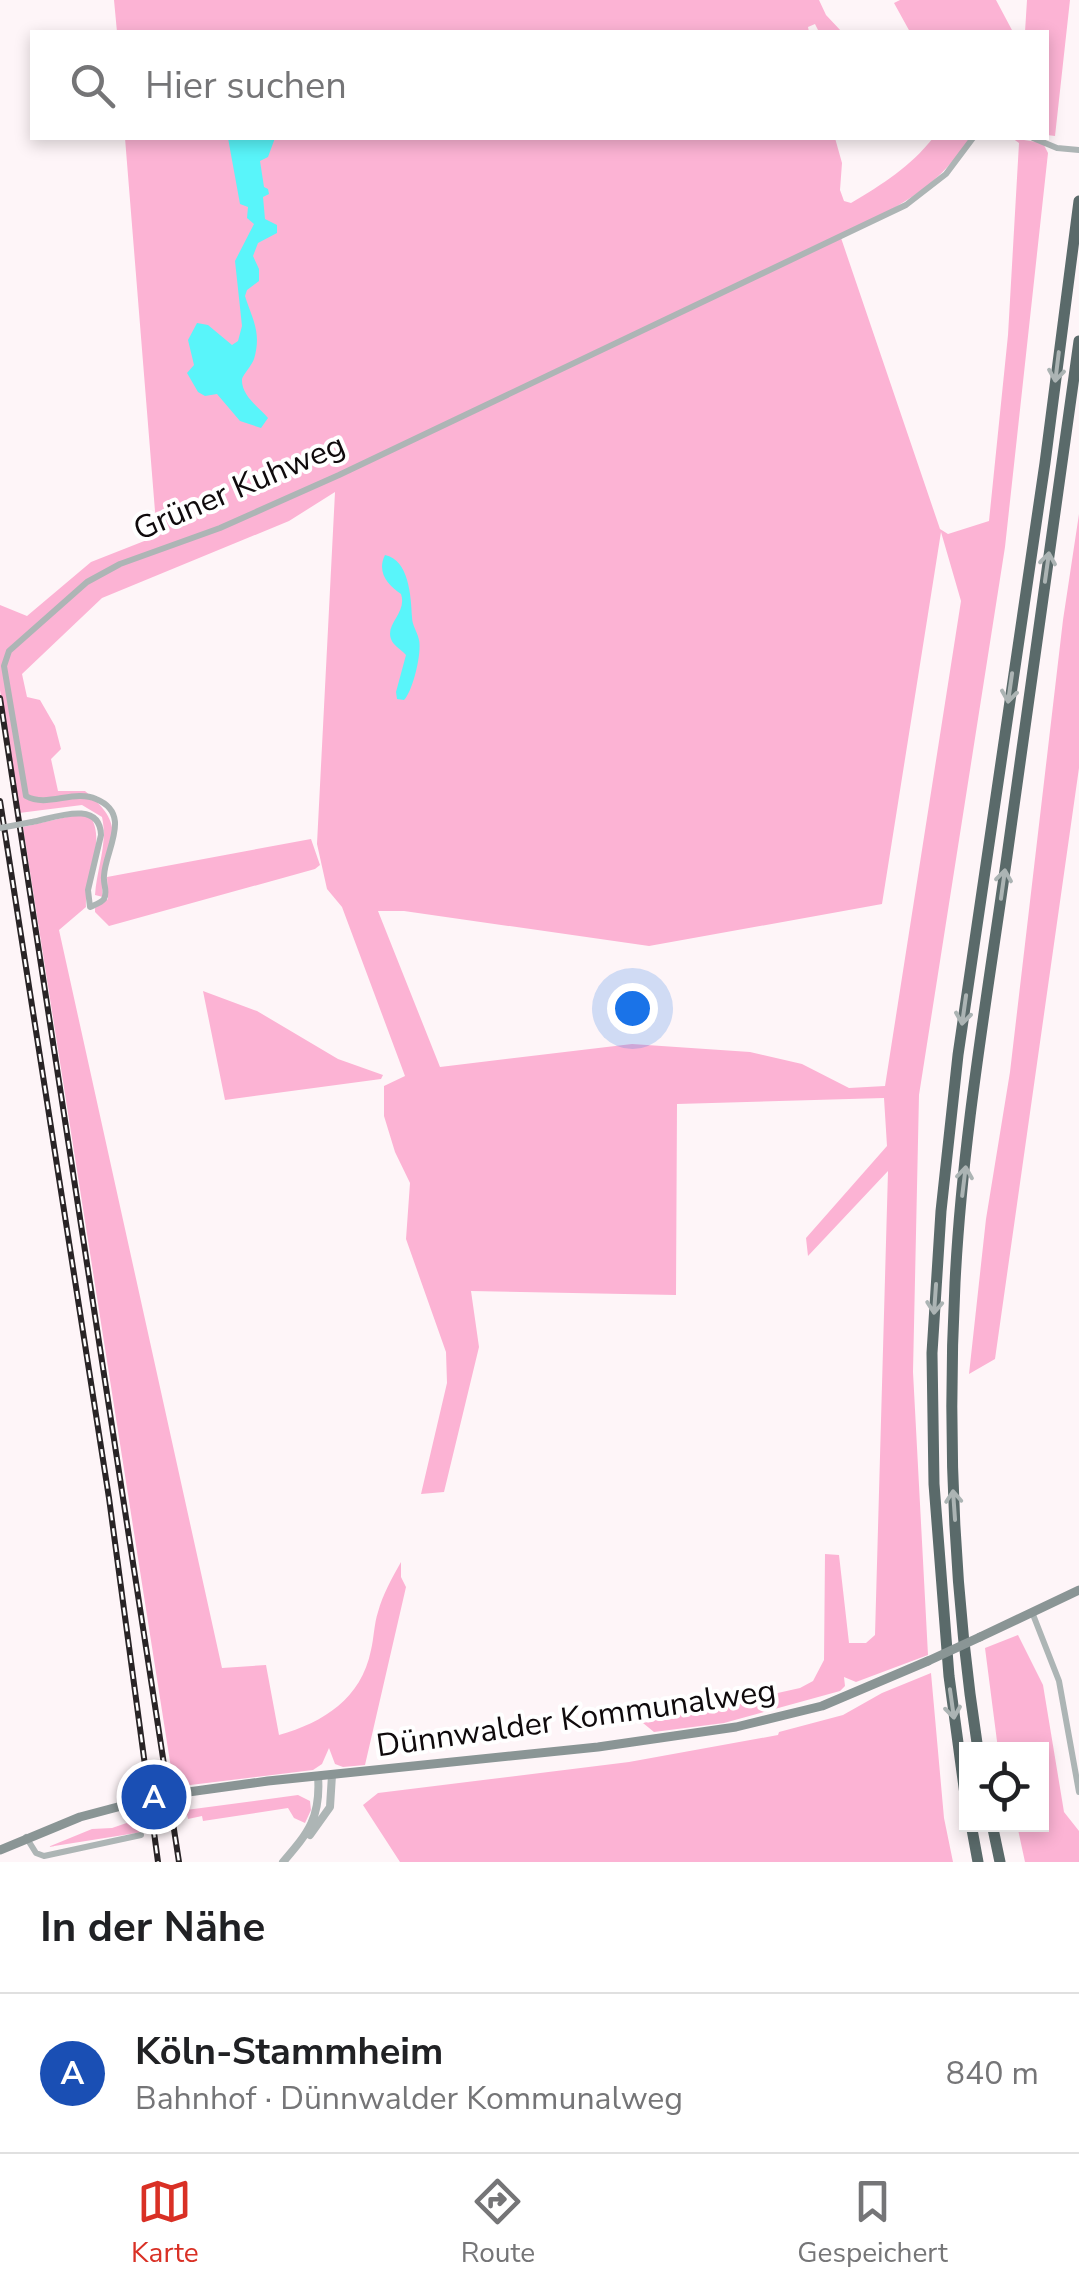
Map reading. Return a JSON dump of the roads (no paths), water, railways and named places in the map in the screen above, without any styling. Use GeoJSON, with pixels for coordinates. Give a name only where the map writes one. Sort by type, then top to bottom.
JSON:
{"type":"FeatureCollection","features":[{"type":"Feature","properties":{"kind":"highway"},"geometry":{"type":"LineString","coordinates":[[959,1753],[948,1676],[934,1484],[932,1353],[952,1098],[1045,463],[1079,201]]}},
{"type":"Feature","properties":{"kind":"highway"},"geometry":{"type":"LineString","coordinates":[[977,1742],[960,1602],[952,1485],[955,1281],[981,1050],[1079,341]]}},
{"type":"Feature","properties":{"kind":"highway"},"geometry":{"type":"LineString","coordinates":[[972,1832],[978,1862]]}},
{"type":"Feature","properties":{"kind":"highway"},"geometry":{"type":"LineString","coordinates":[[994,1832],[1000,1862]]}},
{"type":"Feature","properties":{"kind":"main road","name":"Dünnwalder Kommunalweg"},"geometry":{"type":"LineString","coordinates":[[174,1794],[598,1747],[750,1724],[822,1706],[1079,1590]]}},
{"type":"Feature","properties":{"kind":"main road"},"geometry":{"type":"LineString","coordinates":[[0,1850],[80,1817],[144,1800]]}},
{"type":"Feature","properties":{"kind":"street","name":"Grüner Kuhweg"},"geometry":{"type":"LineString","coordinates":[[0,828],[82,812],[96,818],[101,835],[88,896],[90,907],[101,902],[106,893],[104,874],[116,836],[114,818],[105,804],[90,797],[36,800],[26,796],[4,666],[8,651],[87,582],[120,564],[220,528],[339,475],[906,205],[946,174],[972,140]]}},
{"type":"Feature","properties":{"kind":"street"},"geometry":{"type":"LineString","coordinates":[[1038,140],[1057,148],[1079,150]]}},
{"type":"Feature","properties":{"kind":"street"},"geometry":{"type":"LineString","coordinates":[[1032,1612],[1059,1681],[1079,1792]]}},
{"type":"Feature","properties":{"kind":"street"},"geometry":{"type":"LineString","coordinates":[[283,1862],[316,1830],[327,1813],[333,1795],[332,1775]]}},
{"type":"Feature","properties":{"kind":"street"},"geometry":{"type":"LineString","coordinates":[[292,1852],[316,1815],[318,1776]]}},
{"type":"Feature","properties":{"kind":"street"},"geometry":{"type":"LineString","coordinates":[[26,1837],[36,1853],[48,1856],[140,1836]]}},
{"type":"Feature","properties":{"kind":"water"},"geometry":{"type":"Polygon","coordinates":[[[228,140],[274,140],[268,157],[260,161],[269,194],[263,197],[265,219],[277,225],[277,233],[258,243],[253,256],[259,281],[245,296],[257,341],[242,385],[268,418],[261,428],[240,421],[217,394],[205,396],[198,392],[187,373],[194,365],[188,340],[197,323],[208,325],[232,345],[238,341],[242,326],[235,261],[254,224],[247,218],[248,207],[240,204],[228,140]]]}},
{"type":"Feature","properties":{"kind":"water"},"geometry":{"type":"Polygon","coordinates":[[[385,555],[404,571],[419,640],[416,671],[404,700],[397,699],[396,692],[406,655],[394,644],[390,632],[402,601],[401,594],[383,573],[385,555]]]}},
{"type":"Feature","properties":{"kind":"tunnel"},"geometry":{"type":"LineString","coordinates":[[144,1800],[174,1794]]}},
{"type":"Feature","properties":{"kind":"railway"},"geometry":{"type":"LineString","coordinates":[[0,698],[179,1862]]}},
{"type":"Feature","properties":{"kind":"railway"},"geometry":{"type":"LineString","coordinates":[[0,801],[109,1498],[158,1862]]}},
{"type":"Feature","properties":{"kind":"place","name":"Köln-Stammheim"},"geometry":{"type":"Point","coordinates":[154,1797]}}]}
